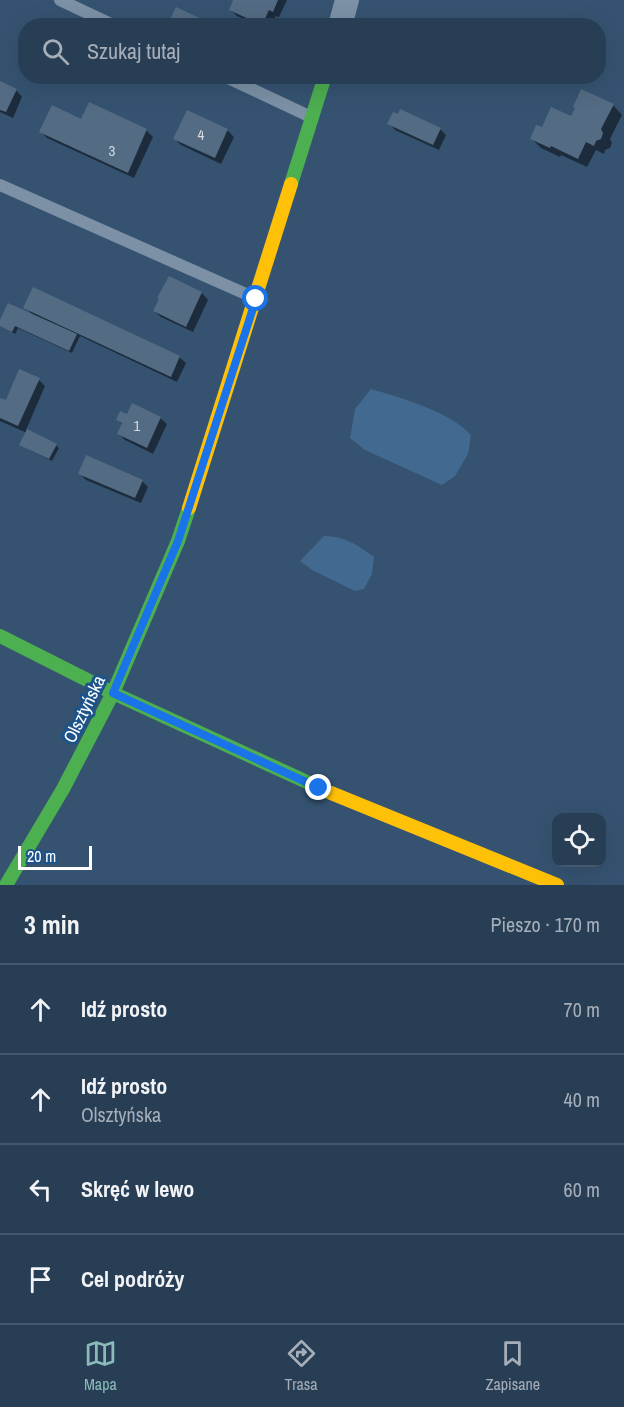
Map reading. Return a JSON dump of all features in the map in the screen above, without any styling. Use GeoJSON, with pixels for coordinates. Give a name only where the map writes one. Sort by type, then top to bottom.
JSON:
{"type":"FeatureCollection","features":[{"type":"Feature","properties":{"kind":"street"},"geometry":{"type":"LineString","coordinates":[[342,18],[347,0]]}},
{"type":"Feature","properties":{"kind":"street","name":"Olsztyńska"},"geometry":{"type":"LineString","coordinates":[[6,885],[63,789],[113,693],[178,541],[256,299],[322,84]]}},
{"type":"Feature","properties":{"kind":"street"},"geometry":{"type":"LineString","coordinates":[[0,636],[113,693],[319,788],[557,885]]}},
{"type":"Feature","properties":{"kind":"lane"},"geometry":{"type":"LineString","coordinates":[[60,0],[98,18]]}},
{"type":"Feature","properties":{"kind":"lane"},"geometry":{"type":"LineString","coordinates":[[241,84],[312,117]]}},
{"type":"Feature","properties":{"kind":"lane"},"geometry":{"type":"LineString","coordinates":[[0,185],[256,299]]}},
{"type":"Feature","properties":{"kind":"water"},"geometry":{"type":"Polygon","coordinates":[[[371,389],[438,412],[471,435],[468,454],[455,476],[442,485],[365,450],[350,438],[355,409],[371,389]]]}},
{"type":"Feature","properties":{"kind":"water"},"geometry":{"type":"Polygon","coordinates":[[[324,536],[350,542],[374,557],[372,574],[364,589],[355,591],[312,570],[300,561],[324,536]]]}},
{"type":"Feature","properties":{"kind":"building"},"geometry":{"type":"Polygon","coordinates":[[[233,0],[278,0],[273,12],[269,10],[265,18],[247,18],[229,10],[233,0]]]}},
{"type":"Feature","properties":{"kind":"building"},"geometry":{"type":"Polygon","coordinates":[[[176,7],[200,18],[171,18],[176,7]]]}},
{"type":"Feature","properties":{"kind":"building"},"geometry":{"type":"Polygon","coordinates":[[[0,81],[17,89],[6,112],[0,110],[0,81]]]}},
{"type":"Feature","properties":{"kind":"building"},"geometry":{"type":"Polygon","coordinates":[[[581,89],[614,104],[601,129],[603,133],[601,139],[596,141],[594,146],[586,142],[578,159],[530,139],[536,125],[542,127],[551,107],[571,116],[581,89]]]}},
{"type":"Feature","properties":{"kind":"building"},"geometry":{"type":"Polygon","coordinates":[[[89,102],[147,129],[128,173],[39,132],[52,105],[81,119],[89,102]]]}},
{"type":"Feature","properties":{"kind":"building"},"geometry":{"type":"Polygon","coordinates":[[[400,109],[441,128],[433,145],[387,124],[393,112],[398,114],[400,109]]]}},
{"type":"Feature","properties":{"kind":"building"},"geometry":{"type":"Polygon","coordinates":[[[187,110],[228,129],[215,158],[173,139],[187,110]]]}},
{"type":"Feature","properties":{"kind":"building"},"geometry":{"type":"Polygon","coordinates":[[[169,276],[202,292],[186,327],[153,311],[169,276]]]}},
{"type":"Feature","properties":{"kind":"building"},"geometry":{"type":"Polygon","coordinates":[[[33,287],[180,356],[171,377],[23,308],[33,287]]]}},
{"type":"Feature","properties":{"kind":"building"},"geometry":{"type":"Polygon","coordinates":[[[8,303],[77,334],[69,351],[15,326],[12,332],[0,326],[0,320],[8,303]]]}},
{"type":"Feature","properties":{"kind":"building"},"geometry":{"type":"Polygon","coordinates":[[[19,369],[40,378],[18,426],[0,418],[0,398],[6,400],[19,369]]]}},
{"type":"Feature","properties":{"kind":"building"},"geometry":{"type":"Polygon","coordinates":[[[132,403],[161,417],[147,448],[117,434],[122,423],[116,420],[120,411],[127,414],[132,403]]]}},
{"type":"Feature","properties":{"kind":"building"},"geometry":{"type":"Polygon","coordinates":[[[27,429],[57,444],[49,459],[19,445],[27,429]]]}},
{"type":"Feature","properties":{"kind":"building"},"geometry":{"type":"Polygon","coordinates":[[[86,455],[143,480],[135,498],[78,474],[86,455]]]}},
{"type":"Feature","properties":{"kind":"traffic: fast"},"geometry":{"type":"LineString","coordinates":[[291,184],[322,84]]}},
{"type":"Feature","properties":{"kind":"traffic: fast"},"geometry":{"type":"LineString","coordinates":[[6,885],[63,789],[113,693],[178,541],[189,508]]}},
{"type":"Feature","properties":{"kind":"traffic: fast"},"geometry":{"type":"LineString","coordinates":[[0,636],[113,693],[331,793]]}},
{"type":"Feature","properties":{"kind":"traffic: slow"},"geometry":{"type":"LineString","coordinates":[[189,508],[291,184]]}},
{"type":"Feature","properties":{"kind":"traffic: slow"},"geometry":{"type":"LineString","coordinates":[[331,793],[557,885]]}},
{"type":"Feature","properties":{"kind":"route"},"geometry":{"type":"LineString","coordinates":[[256,299],[178,541],[113,693],[319,788]]}}]}
